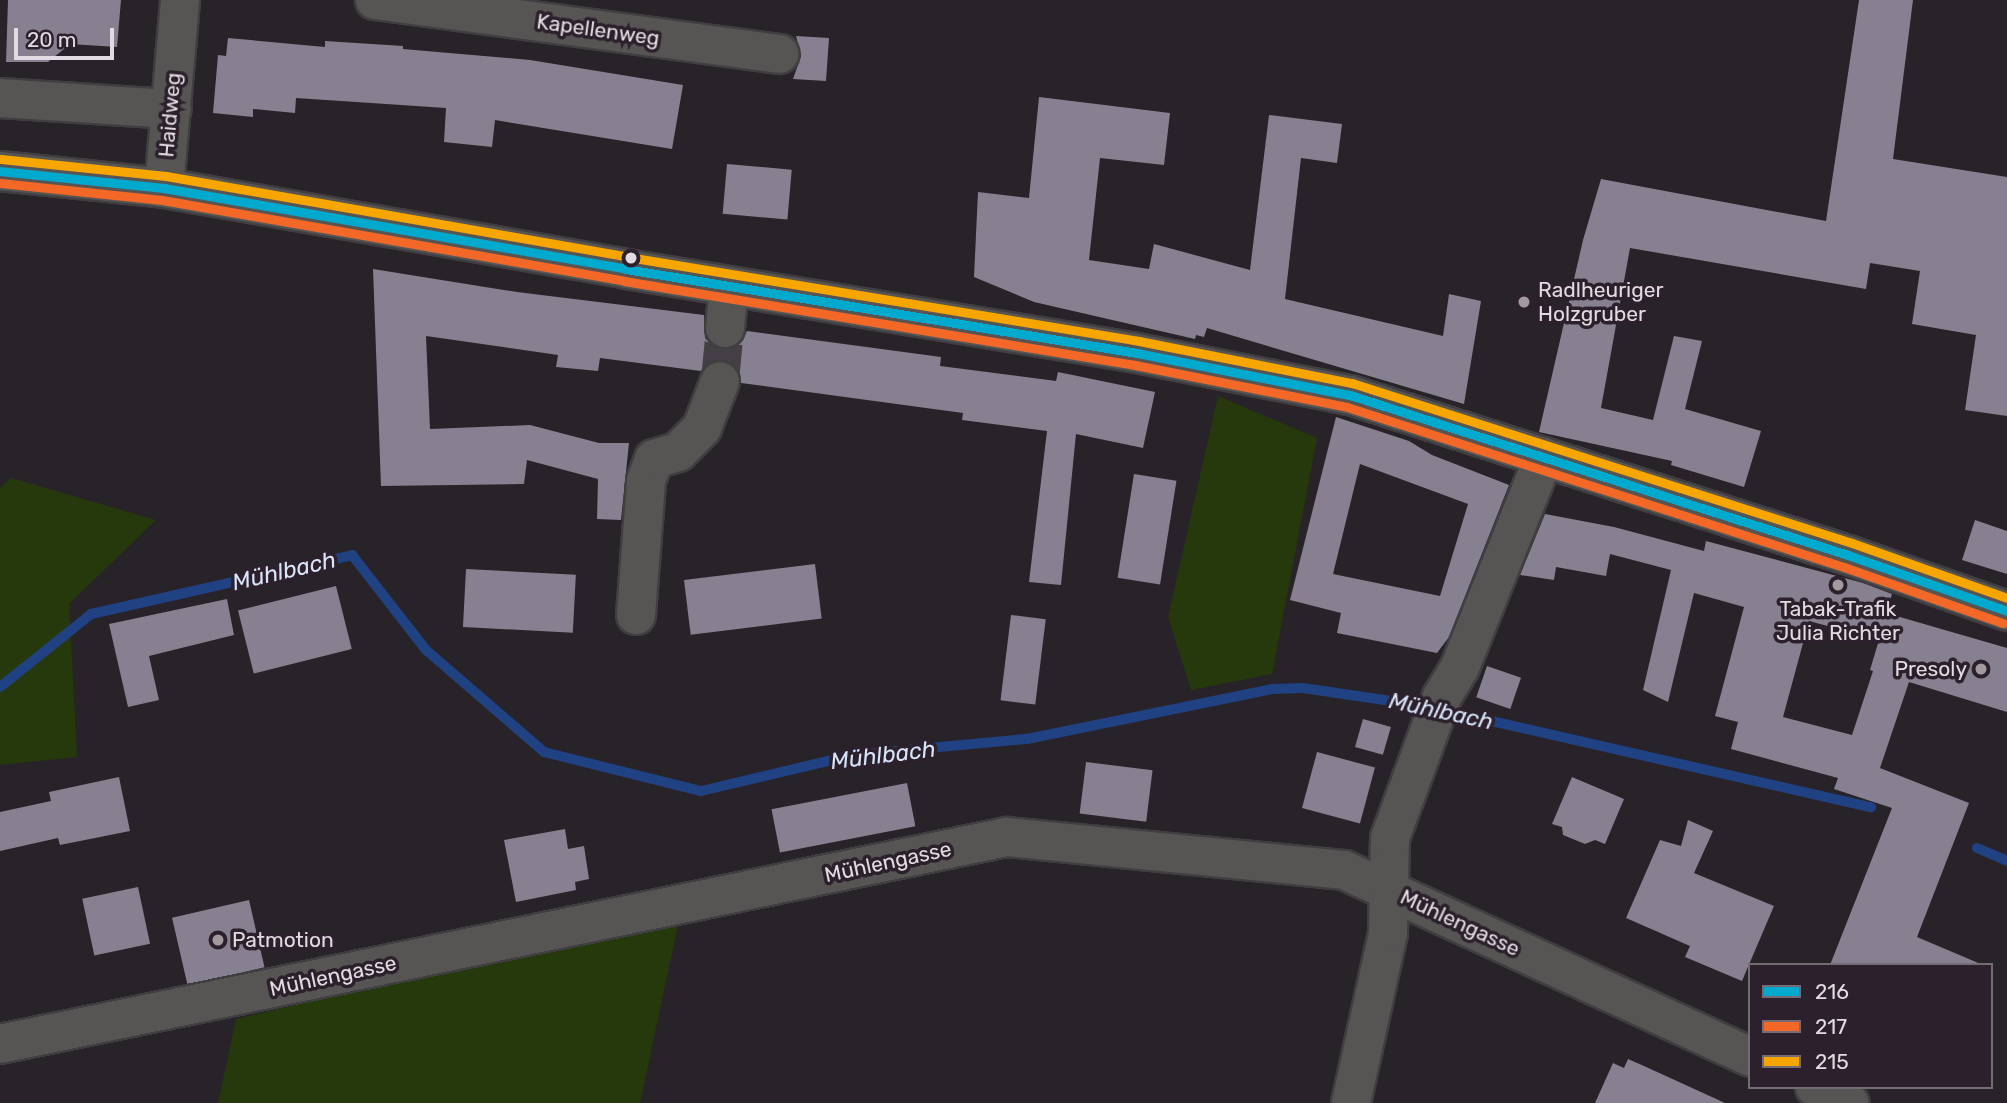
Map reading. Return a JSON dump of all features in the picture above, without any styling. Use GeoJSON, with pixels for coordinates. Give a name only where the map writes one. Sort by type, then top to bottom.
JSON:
{"type":"FeatureCollection","features":[{"type":"Feature","properties":{"kind":"street","name":"Haidweg"},"geometry":{"type":"LineString","coordinates":[[164,188],[180,0]]}},
{"type":"Feature","properties":{"kind":"street","name":"Kapellenweg"},"geometry":{"type":"LineString","coordinates":[[375,0],[779,54]]}},
{"type":"Feature","properties":{"kind":"street"},"geometry":{"type":"LineString","coordinates":[[0,98],[172,110]]}},
{"type":"Feature","properties":{"kind":"street"},"geometry":{"type":"LineString","coordinates":[[0,171],[164,188],[729,286],[1137,353],[1350,395],[1849,555],[2007,611]]}},
{"type":"Feature","properties":{"kind":"street"},"geometry":{"type":"LineString","coordinates":[[725,328],[729,286]]}},
{"type":"Feature","properties":{"kind":"street"},"geometry":{"type":"LineString","coordinates":[[636,615],[646,481],[653,459],[678,452],[702,428],[720,380]]}},
{"type":"Feature","properties":{"kind":"street"},"geometry":{"type":"LineString","coordinates":[[1351,1103],[1388,933],[1391,891],[1390,838],[1438,711],[1460,667],[1544,457]]}},
{"type":"Feature","properties":{"kind":"street","name":"Mühlengasse"},"geometry":{"type":"LineString","coordinates":[[0,1044],[1007,837],[1344,870],[1748,1056]]}},
{"type":"Feature","properties":{"kind":"street"},"geometry":{"type":"LineString","coordinates":[[1819,1089],[1849,1103]]}},
{"type":"Feature","properties":{"kind":"green space"},"geometry":{"type":"Polygon","coordinates":[[[1218,396],[1317,438],[1272,674],[1191,690],[1168,617],[1218,396]]]}},
{"type":"Feature","properties":{"kind":"green space"},"geometry":{"type":"Polygon","coordinates":[[[11,478],[156,520],[69,604],[77,757],[0,765],[0,488],[11,478]]]}},
{"type":"Feature","properties":{"kind":"green space"},"geometry":{"type":"Polygon","coordinates":[[[680,915],[640,1103],[218,1103],[236,1019],[680,915]]]}},
{"type":"Feature","properties":{"kind":"building"},"geometry":{"type":"Polygon","coordinates":[[[8,0],[121,0],[117,47],[70,44],[48,62],[6,62],[8,0]]]}},
{"type":"Feature","properties":{"kind":"building"},"geometry":{"type":"Polygon","coordinates":[[[1859,0],[1913,0],[1893,159],[2007,177],[2007,416],[1965,410],[1976,335],[1912,324],[1920,271],[1870,263],[1866,289],[1630,248],[1601,408],[1653,420],[1674,336],[1702,341],[1685,409],[1761,431],[1744,487],[1671,465],[1672,461],[1539,432],[1583,240],[1601,179],[1826,221],[1859,0]]]}},
{"type":"Feature","properties":{"kind":"building"},"geometry":{"type":"Polygon","coordinates":[[[796,36],[829,38],[826,81],[793,79],[801,56],[796,36]]]}},
{"type":"Feature","properties":{"kind":"building"},"geometry":{"type":"Polygon","coordinates":[[[228,38],[325,47],[325,41],[403,46],[403,49],[530,60],[683,85],[672,149],[495,120],[492,147],[444,142],[446,108],[296,98],[295,113],[253,109],[253,117],[213,113],[218,55],[226,56],[228,38]]]}},
{"type":"Feature","properties":{"kind":"building"},"geometry":{"type":"Polygon","coordinates":[[[1039,97],[1170,113],[1164,165],[1100,158],[1089,260],[1149,269],[1154,244],[1250,270],[1269,115],[1342,124],[1337,163],[1301,158],[1285,299],[1443,336],[1449,294],[1481,301],[1464,404],[1207,328],[1204,337],[1196,335],[1195,339],[1034,302],[974,277],[978,192],[1029,198],[1039,97]]]}},
{"type":"Feature","properties":{"kind":"building"},"geometry":{"type":"Polygon","coordinates":[[[727,164],[792,170],[787,219],[723,214],[727,164]]]}},
{"type":"Feature","properties":{"kind":"building"},"geometry":{"type":"Polygon","coordinates":[[[373,269],[517,292],[704,315],[705,338],[722,350],[735,348],[747,331],[941,357],[940,366],[1056,381],[1058,372],[1155,392],[1143,448],[1076,434],[1061,585],[1029,582],[1047,431],[962,420],[963,413],[741,383],[737,368],[727,360],[716,360],[701,371],[600,358],[598,371],[556,367],[558,355],[426,336],[430,429],[530,425],[599,443],[629,443],[621,520],[597,519],[598,479],[527,460],[524,484],[381,486],[373,269]]]}},
{"type":"Feature","properties":{"kind":"building"},"geometry":{"type":"Polygon","coordinates":[[[1336,417],[1409,441],[1432,455],[1509,485],[1449,637],[1437,653],[1337,633],[1341,613],[1290,600],[1336,417]],[[1360,464],[1333,574],[1440,596],[1468,504],[1360,464]]]}},
{"type":"Feature","properties":{"kind":"building"},"geometry":{"type":"Polygon","coordinates":[[[1134,474],[1176,481],[1160,584],[1118,578],[1134,474]]]}},
{"type":"Feature","properties":{"kind":"building"},"geometry":{"type":"Polygon","coordinates":[[[1545,514],[1614,527],[1704,551],[1706,541],[1863,583],[1892,594],[1886,613],[2007,648],[2007,712],[1909,682],[1880,768],[1969,803],[1917,937],[1978,963],[1831,963],[1892,808],[1834,789],[1838,778],[1731,749],[1738,722],[1715,716],[1744,607],[1694,593],[1668,702],[1643,690],[1671,570],[1610,554],[1606,576],[1556,567],[1554,580],[1520,575],[1545,514]],[[1809,621],[1783,717],[1852,735],[1873,671],[1870,670],[1879,640],[1809,621]]]}},
{"type":"Feature","properties":{"kind":"building"},"geometry":{"type":"Polygon","coordinates":[[[1975,520],[2007,531],[2007,574],[1962,560],[1975,520]]]}},
{"type":"Feature","properties":{"kind":"building"},"geometry":{"type":"Polygon","coordinates":[[[815,564],[822,619],[691,635],[684,580],[815,564]]]}},
{"type":"Feature","properties":{"kind":"building"},"geometry":{"type":"Polygon","coordinates":[[[466,569],[576,575],[573,633],[463,627],[466,569]]]}},
{"type":"Feature","properties":{"kind":"building"},"geometry":{"type":"Polygon","coordinates":[[[336,586],[352,649],[254,674],[238,610],[336,586]]]}},
{"type":"Feature","properties":{"kind":"building"},"geometry":{"type":"Polygon","coordinates":[[[227,599],[234,635],[149,656],[159,700],[128,707],[109,624],[227,599]]]}},
{"type":"Feature","properties":{"kind":"building"},"geometry":{"type":"Polygon","coordinates":[[[1011,615],[1046,619],[1035,705],[1001,700],[1011,615]]]}},
{"type":"Feature","properties":{"kind":"building"},"geometry":{"type":"Polygon","coordinates":[[[1487,666],[1521,678],[1510,709],[1476,697],[1487,666]]]}},
{"type":"Feature","properties":{"kind":"building"},"geometry":{"type":"Polygon","coordinates":[[[1363,719],[1391,727],[1383,755],[1355,747],[1363,719]]]}},
{"type":"Feature","properties":{"kind":"building"},"geometry":{"type":"Polygon","coordinates":[[[1317,752],[1375,768],[1360,824],[1302,808],[1317,752]]]}},
{"type":"Feature","properties":{"kind":"building"},"geometry":{"type":"Polygon","coordinates":[[[1086,762],[1153,770],[1146,822],[1080,814],[1086,762]]]}},
{"type":"Feature","properties":{"kind":"building"},"geometry":{"type":"Polygon","coordinates":[[[119,777],[130,831],[60,845],[58,838],[0,851],[0,812],[51,801],[49,792],[119,777]]]}},
{"type":"Feature","properties":{"kind":"building"},"geometry":{"type":"Polygon","coordinates":[[[1572,777],[1624,799],[1605,844],[1595,840],[1585,844],[1563,835],[1562,827],[1552,824],[1572,777]]]}},
{"type":"Feature","properties":{"kind":"building"},"geometry":{"type":"Polygon","coordinates":[[[907,783],[915,826],[780,853],[772,809],[907,783]]]}},
{"type":"Feature","properties":{"kind":"building"},"geometry":{"type":"Polygon","coordinates":[[[1688,820],[1713,831],[1694,873],[1774,906],[1742,981],[1685,957],[1690,946],[1626,918],[1660,840],[1681,846],[1688,820]]]}},
{"type":"Feature","properties":{"kind":"building"},"geometry":{"type":"Polygon","coordinates":[[[565,829],[568,849],[584,846],[589,879],[575,882],[576,890],[516,902],[504,840],[565,829]]]}},
{"type":"Feature","properties":{"kind":"building"},"geometry":{"type":"Polygon","coordinates":[[[138,887],[150,944],[94,956],[82,899],[138,887]]]}},
{"type":"Feature","properties":{"kind":"building"},"geometry":{"type":"Polygon","coordinates":[[[249,900],[265,967],[188,985],[172,918],[249,900]]]}},
{"type":"Feature","properties":{"kind":"building"},"geometry":{"type":"Polygon","coordinates":[[[1628,1059],[1725,1103],[1595,1103],[1613,1063],[1624,1068],[1628,1059]]]}},
{"type":"Feature","properties":{"kind":"waterway","name":"Mühlbach"},"geometry":{"type":"LineString","coordinates":[[0,687],[91,614],[352,555],[426,650],[544,752],[701,791],[853,755],[1027,739],[1273,689],[1303,688],[1432,707]]}},
{"type":"Feature","properties":{"kind":"waterway","name":"Mühlbach"},"geometry":{"type":"LineString","coordinates":[[1447,711],[1871,807]]}},
{"type":"Feature","properties":{"kind":"waterway","name":"Mühlbach"},"geometry":{"type":"LineString","coordinates":[[1977,848],[2007,861]]}},
{"type":"Feature","properties":{"kind":"tunnel"},"geometry":{"type":"LineString","coordinates":[[720,381],[725,328]]}},
{"type":"Feature","properties":{"kind":"transit line","name":"215"},"geometry":{"type":"LineString","coordinates":[[1,159],[166,176],[628,257],[1139,341],[1352,383],[1852,543],[2007,598]]}},
{"type":"Feature","properties":{"kind":"transit line","name":"216"},"geometry":{"type":"LineString","coordinates":[[0,171],[164,188],[626,269],[1137,353],[1350,395],[1848,555],[2007,611]]}},
{"type":"Feature","properties":{"kind":"transit line","name":"217"},"geometry":{"type":"LineString","coordinates":[[0,183],[162,200],[624,281],[1135,365],[1347,407],[1844,567],[2003,623]]}},
{"type":"Feature","properties":{"kind":"place","name":"Radlheuriger Holzgruber"},"geometry":{"type":"Point","coordinates":[1524,302]}},
{"type":"Feature","properties":{"kind":"place","name":"Tabak-Trafik Julia Richter"},"geometry":{"type":"Point","coordinates":[1838,585]}},
{"type":"Feature","properties":{"kind":"place","name":"Presoly"},"geometry":{"type":"Point","coordinates":[1981,669]}},
{"type":"Feature","properties":{"kind":"place","name":"Patmotion"},"geometry":{"type":"Point","coordinates":[218,940]}}]}
